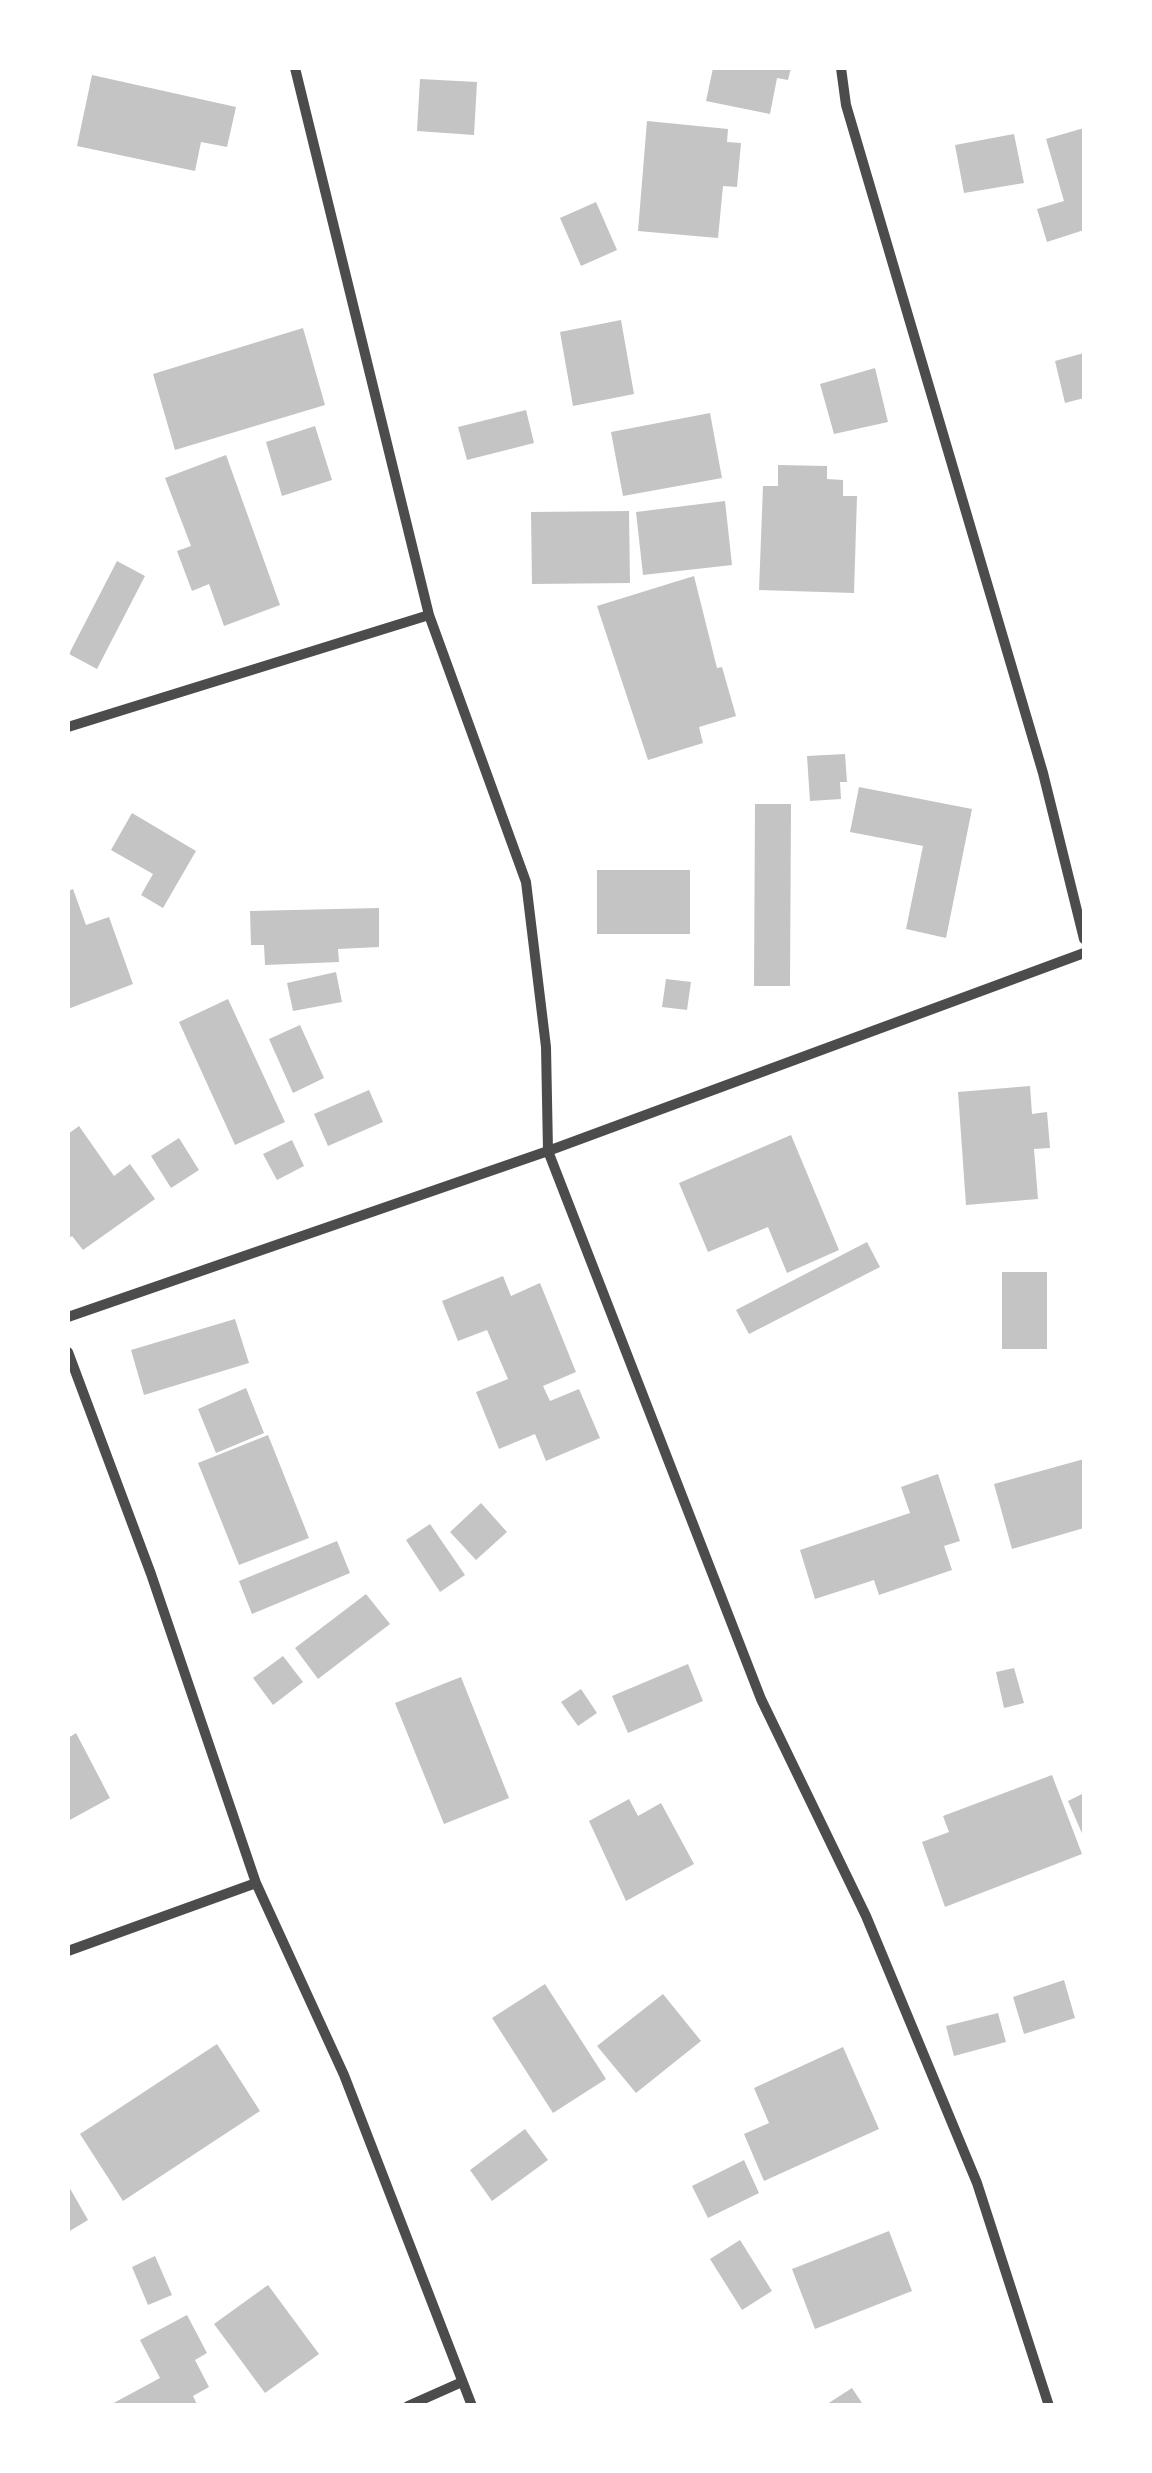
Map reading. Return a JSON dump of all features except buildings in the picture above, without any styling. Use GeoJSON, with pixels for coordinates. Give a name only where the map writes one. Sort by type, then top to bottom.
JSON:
{"type":"FeatureCollection","features":[{"type":"Feature","properties":{"kind":"street"},"geometry":{"type":"LineString","coordinates":[[295,68],[429,615],[526,882],[546,1048],[548,1151],[761,1699],[866,1916],[977,2183],[1049,2406]]}},
{"type":"Feature","properties":{"kind":"street"},"geometry":{"type":"LineString","coordinates":[[841,68],[846,105],[1038,754],[1084,939]]}},
{"type":"Feature","properties":{"kind":"street"},"geometry":{"type":"LineString","coordinates":[[68,727],[429,615]]}},
{"type":"Feature","properties":{"kind":"street"},"geometry":{"type":"LineString","coordinates":[[68,1317],[548,1151],[1084,953]]}},
{"type":"Feature","properties":{"kind":"street"},"geometry":{"type":"LineString","coordinates":[[68,1352],[151,1574],[256,1884],[344,2074],[472,2406]]}},
{"type":"Feature","properties":{"kind":"street"},"geometry":{"type":"LineString","coordinates":[[68,1951],[256,1884]]}},
{"type":"Feature","properties":{"kind":"street"},"geometry":{"type":"LineString","coordinates":[[408,2406],[462,2382]]}}]}
